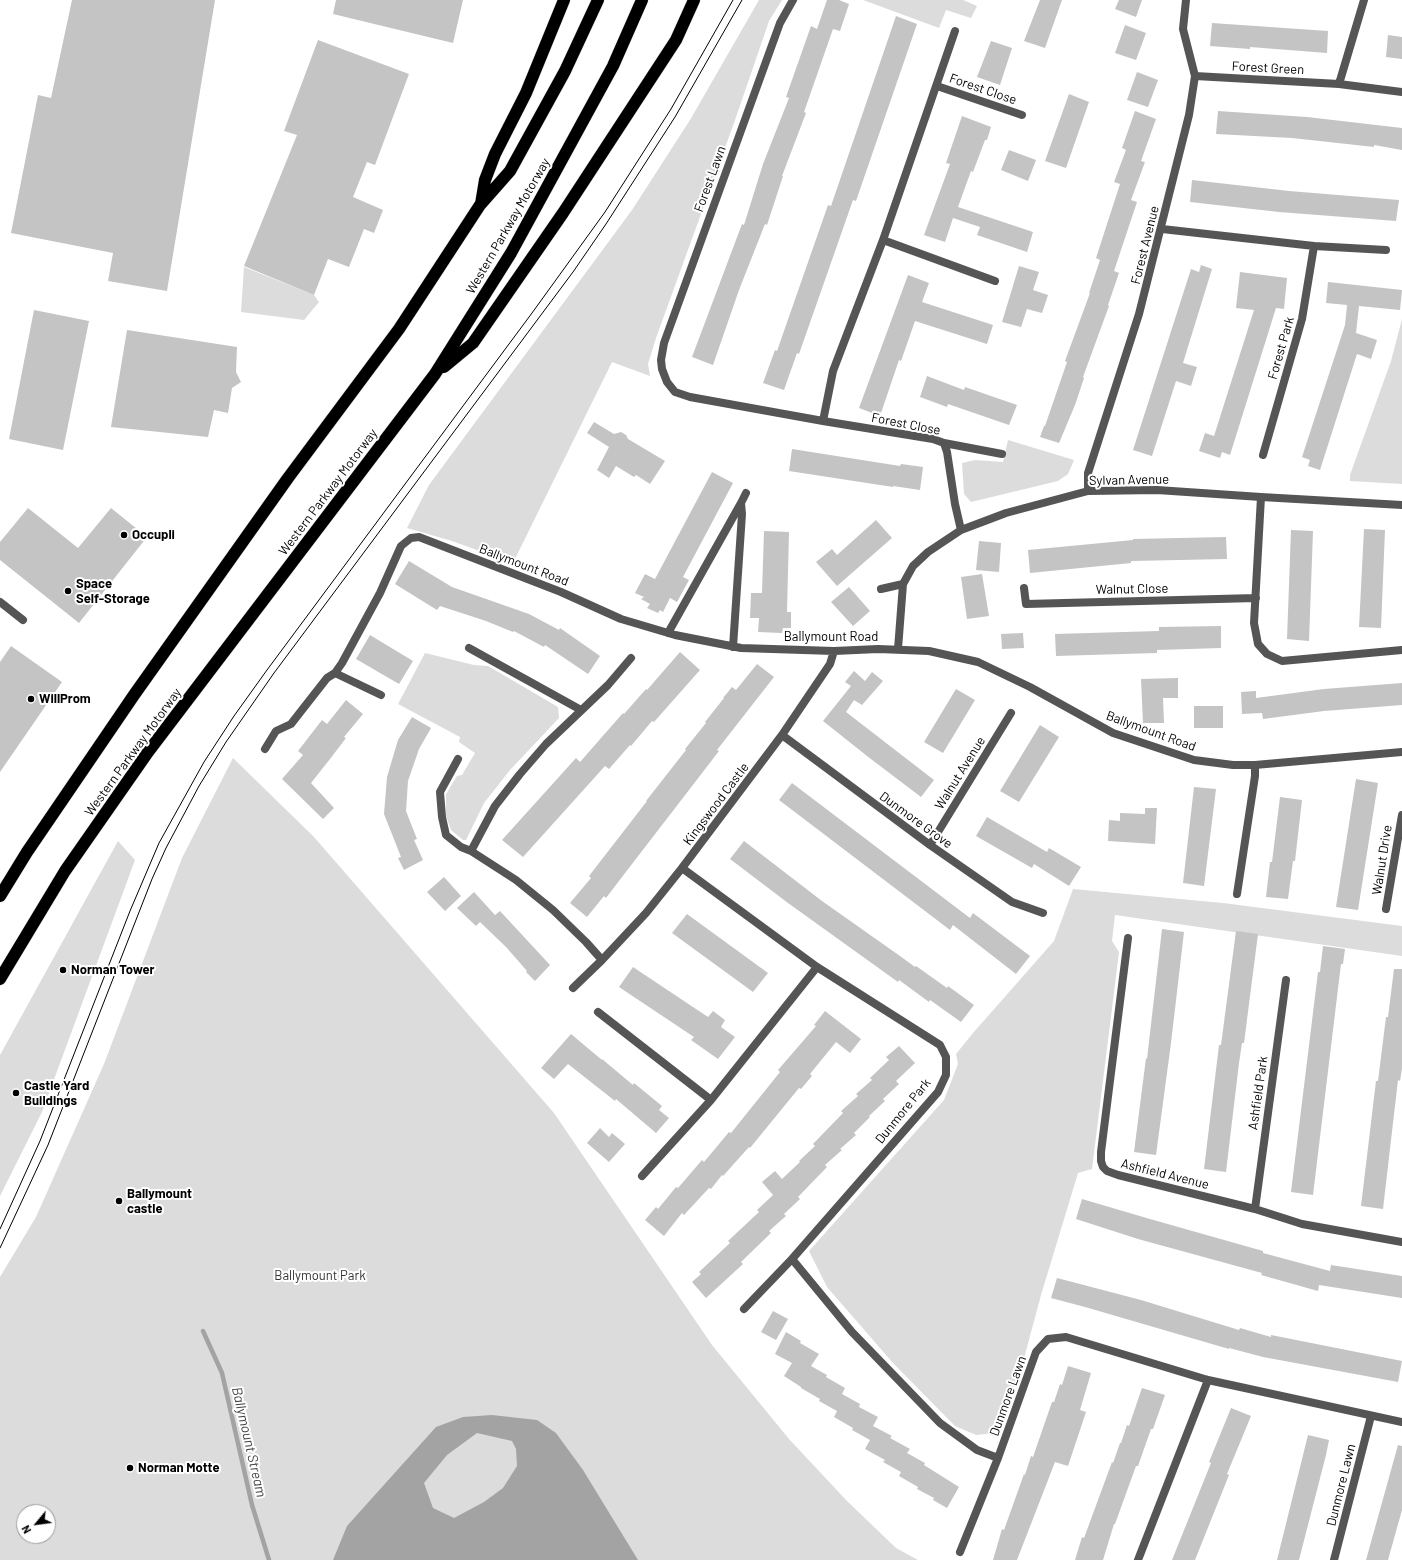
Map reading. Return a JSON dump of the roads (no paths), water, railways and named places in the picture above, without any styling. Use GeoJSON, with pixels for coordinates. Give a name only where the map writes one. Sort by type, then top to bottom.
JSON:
{"type":"FeatureCollection","features":[{"type":"Feature","properties":{"kind":"highway"},"geometry":{"type":"LineString","coordinates":[[480,205],[485,180],[495,154],[526,93],[564,0]]}},
{"type":"Feature","properties":{"kind":"highway","name":"Western Parkway Motorway"},"geometry":{"type":"LineString","coordinates":[[0,896],[27,852],[134,695],[288,478],[399,329],[480,205],[510,171],[565,71],[598,0]]}},
{"type":"Feature","properties":{"kind":"highway","name":"Western Parkway Motorway"},"geometry":{"type":"LineString","coordinates":[[0,980],[65,871],[148,752],[435,374],[511,253],[613,66],[642,0]]}},
{"type":"Feature","properties":{"kind":"highway"},"geometry":{"type":"LineString","coordinates":[[676,40],[694,0]]}},
{"type":"Feature","properties":{"kind":"highway"},"geometry":{"type":"LineString","coordinates":[[435,374],[473,343],[563,214],[676,40],[697,0]]}},
{"type":"Feature","properties":{"kind":"street","name":"Forest Lawn"},"geometry":{"type":"LineString","coordinates":[[662,370],[661,360],[664,343],[780,23],[793,0]]}},
{"type":"Feature","properties":{"kind":"street","name":"Forest Avenue"},"geometry":{"type":"LineString","coordinates":[[1088,491],[1088,473],[1139,314],[1162,229],[1189,115],[1195,76],[1183,29],[1186,0]]}},
{"type":"Feature","properties":{"kind":"street"},"geometry":{"type":"LineString","coordinates":[[1339,84],[1364,0]]}},
{"type":"Feature","properties":{"kind":"street","name":"Forest Close"},"geometry":{"type":"LineString","coordinates":[[824,421],[833,371],[883,240],[955,31]]}},
{"type":"Feature","properties":{"kind":"street","name":"Forest Green"},"geometry":{"type":"LineString","coordinates":[[1195,76],[1339,84],[1402,92]]}},
{"type":"Feature","properties":{"kind":"street","name":"Forest Close"},"geometry":{"type":"LineString","coordinates":[[937,86],[1022,115]]}},
{"type":"Feature","properties":{"kind":"street"},"geometry":{"type":"LineString","coordinates":[[1162,229],[1314,246],[1386,250]]}},
{"type":"Feature","properties":{"kind":"street"},"geometry":{"type":"LineString","coordinates":[[883,240],[996,281]]}},
{"type":"Feature","properties":{"kind":"street","name":"Forest Park"},"geometry":{"type":"LineString","coordinates":[[1263,456],[1302,319],[1314,246]]}},
{"type":"Feature","properties":{"kind":"street","name":"Forest Close"},"geometry":{"type":"LineString","coordinates":[[662,370],[667,382],[675,392],[683,395],[933,439],[944,444],[947,452],[955,504],[961,530]]}},
{"type":"Feature","properties":{"kind":"street"},"geometry":{"type":"LineString","coordinates":[[944,444],[1002,454]]}},
{"type":"Feature","properties":{"kind":"street","name":"Sylvan Avenue"},"geometry":{"type":"LineString","coordinates":[[898,649],[903,584],[912,566],[928,552],[961,530],[1006,513],[1088,491],[1157,490],[1402,505]]}},
{"type":"Feature","properties":{"kind":"street"},"geometry":{"type":"LineString","coordinates":[[668,633],[746,493]]}},
{"type":"Feature","properties":{"kind":"street"},"geometry":{"type":"LineString","coordinates":[[1261,497],[1254,624],[1258,644],[1267,654],[1282,661],[1402,650]]}},
{"type":"Feature","properties":{"kind":"street"},"geometry":{"type":"LineString","coordinates":[[733,647],[742,514],[741,503]]}},
{"type":"Feature","properties":{"kind":"street","name":"Ballymount Road"},"geometry":{"type":"LineString","coordinates":[[266,749],[276,731],[291,724],[327,678],[335,673],[380,593],[401,546],[411,538],[419,537],[561,592],[621,619],[675,635],[741,648],[834,651],[898,649],[929,651],[978,662],[1030,687],[1113,732],[1194,760],[1233,765],[1255,765],[1402,752]]}},
{"type":"Feature","properties":{"kind":"street"},"geometry":{"type":"LineString","coordinates":[[881,589],[903,584]]}},
{"type":"Feature","properties":{"kind":"street","name":"Walnut Close"},"geometry":{"type":"LineString","coordinates":[[1024,588],[1026,604],[1256,598]]}},
{"type":"Feature","properties":{"kind":"street"},"geometry":{"type":"LineString","coordinates":[[0,602],[23,620]]}},
{"type":"Feature","properties":{"kind":"street"},"geometry":{"type":"LineString","coordinates":[[469,648],[581,710]]}},
{"type":"Feature","properties":{"kind":"street","name":"Kingswood Castle"},"geometry":{"type":"LineString","coordinates":[[573,988],[602,960],[646,913],[682,868],[782,735],[830,664],[834,651]]}},
{"type":"Feature","properties":{"kind":"street"},"geometry":{"type":"LineString","coordinates":[[471,851],[495,806],[520,774],[546,744],[608,685],[631,658]]}},
{"type":"Feature","properties":{"kind":"street"},"geometry":{"type":"LineString","coordinates":[[335,673],[381,695]]}},
{"type":"Feature","properties":{"kind":"street","name":"Walnut Avenue"},"geometry":{"type":"LineString","coordinates":[[930,845],[1011,713]]}},
{"type":"Feature","properties":{"kind":"street","name":"Dunmore Grove"},"geometry":{"type":"LineString","coordinates":[[782,735],[930,845],[1012,902],[1043,913]]}},
{"type":"Feature","properties":{"kind":"street"},"geometry":{"type":"LineString","coordinates":[[458,758],[440,792],[442,817],[446,835],[516,880],[575,932],[602,960]]}},
{"type":"Feature","properties":{"kind":"street"},"geometry":{"type":"LineString","coordinates":[[1237,894],[1254,783],[1255,765]]}},
{"type":"Feature","properties":{"kind":"street","name":"Walnut Drive"},"geometry":{"type":"LineString","coordinates":[[1386,909],[1402,815]]}},
{"type":"Feature","properties":{"kind":"street","name":"Dunmore Park"},"geometry":{"type":"LineString","coordinates":[[682,868],[817,967],[940,1045],[946,1057],[946,1075],[938,1092],[792,1259],[744,1309]]}},
{"type":"Feature","properties":{"kind":"street","name":"Ashfield Avenue"},"geometry":{"type":"LineString","coordinates":[[1128,938],[1101,1152],[1103,1167],[1107,1171],[1118,1176],[1255,1209],[1302,1224],[1402,1242]]}},
{"type":"Feature","properties":{"kind":"street"},"geometry":{"type":"LineString","coordinates":[[642,1176],[711,1100],[817,967]]}},
{"type":"Feature","properties":{"kind":"street","name":"Ashfield Park"},"geometry":{"type":"LineString","coordinates":[[1255,1209],[1286,980]]}},
{"type":"Feature","properties":{"kind":"street"},"geometry":{"type":"LineString","coordinates":[[598,1012],[711,1100]]}},
{"type":"Feature","properties":{"kind":"street"},"geometry":{"type":"LineString","coordinates":[[792,1259],[852,1332],[940,1423],[976,1450],[998,1458]]}},
{"type":"Feature","properties":{"kind":"street","name":"Dunmore Lawn"},"geometry":{"type":"LineString","coordinates":[[960,1552],[998,1458],[1036,1352],[1048,1339],[1066,1336],[1208,1380],[1402,1422]]}},
{"type":"Feature","properties":{"kind":"street"},"geometry":{"type":"LineString","coordinates":[[1138,1560],[1208,1380]]}},
{"type":"Feature","properties":{"kind":"street","name":"Dunmore Lawn"},"geometry":{"type":"LineString","coordinates":[[1334,1560],[1371,1416]]}},
{"type":"Feature","properties":{"kind":"waterway","name":"Ballymount Stream"},"geometry":{"type":"LineString","coordinates":[[203,1331],[222,1373],[252,1505],[269,1560]]}},
{"type":"Feature","properties":{"kind":"tram line"},"geometry":{"type":"LineString","coordinates":[[0,1229],[40,1141],[130,911],[159,843],[204,762],[234,716],[267,670],[532,313],[605,212],[671,109],[733,0]]}},
{"type":"Feature","properties":{"kind":"tram line"},"geometry":{"type":"LineString","coordinates":[[0,1248],[48,1145],[152,879],[166,848],[199,786],[226,742],[274,673],[573,272],[675,117],[742,0]]}},
{"type":"Feature","properties":{"kind":"place","name":"Occupli"},"geometry":{"type":"Point","coordinates":[124,535]}},
{"type":"Feature","properties":{"kind":"place","name":"Space Self-Storage"},"geometry":{"type":"Point","coordinates":[68,591]}},
{"type":"Feature","properties":{"kind":"place","name":"WillProm"},"geometry":{"type":"Point","coordinates":[31,699]}},
{"type":"Feature","properties":{"kind":"place","name":"Norman Tower"},"geometry":{"type":"Point","coordinates":[63,970]}},
{"type":"Feature","properties":{"kind":"place","name":"Castle Yard Buildings"},"geometry":{"type":"Point","coordinates":[16,1093]}},
{"type":"Feature","properties":{"kind":"place","name":"Ballymount castle"},"geometry":{"type":"Point","coordinates":[119,1201]}},
{"type":"Feature","properties":{"kind":"place","name":"Norman Motte"},"geometry":{"type":"Point","coordinates":[130,1468]}},
{"type":"Feature","properties":{"kind":"park label","name":"Ballymount Park"},"geometry":{"type":"Point","coordinates":[320,1276]}}]}
